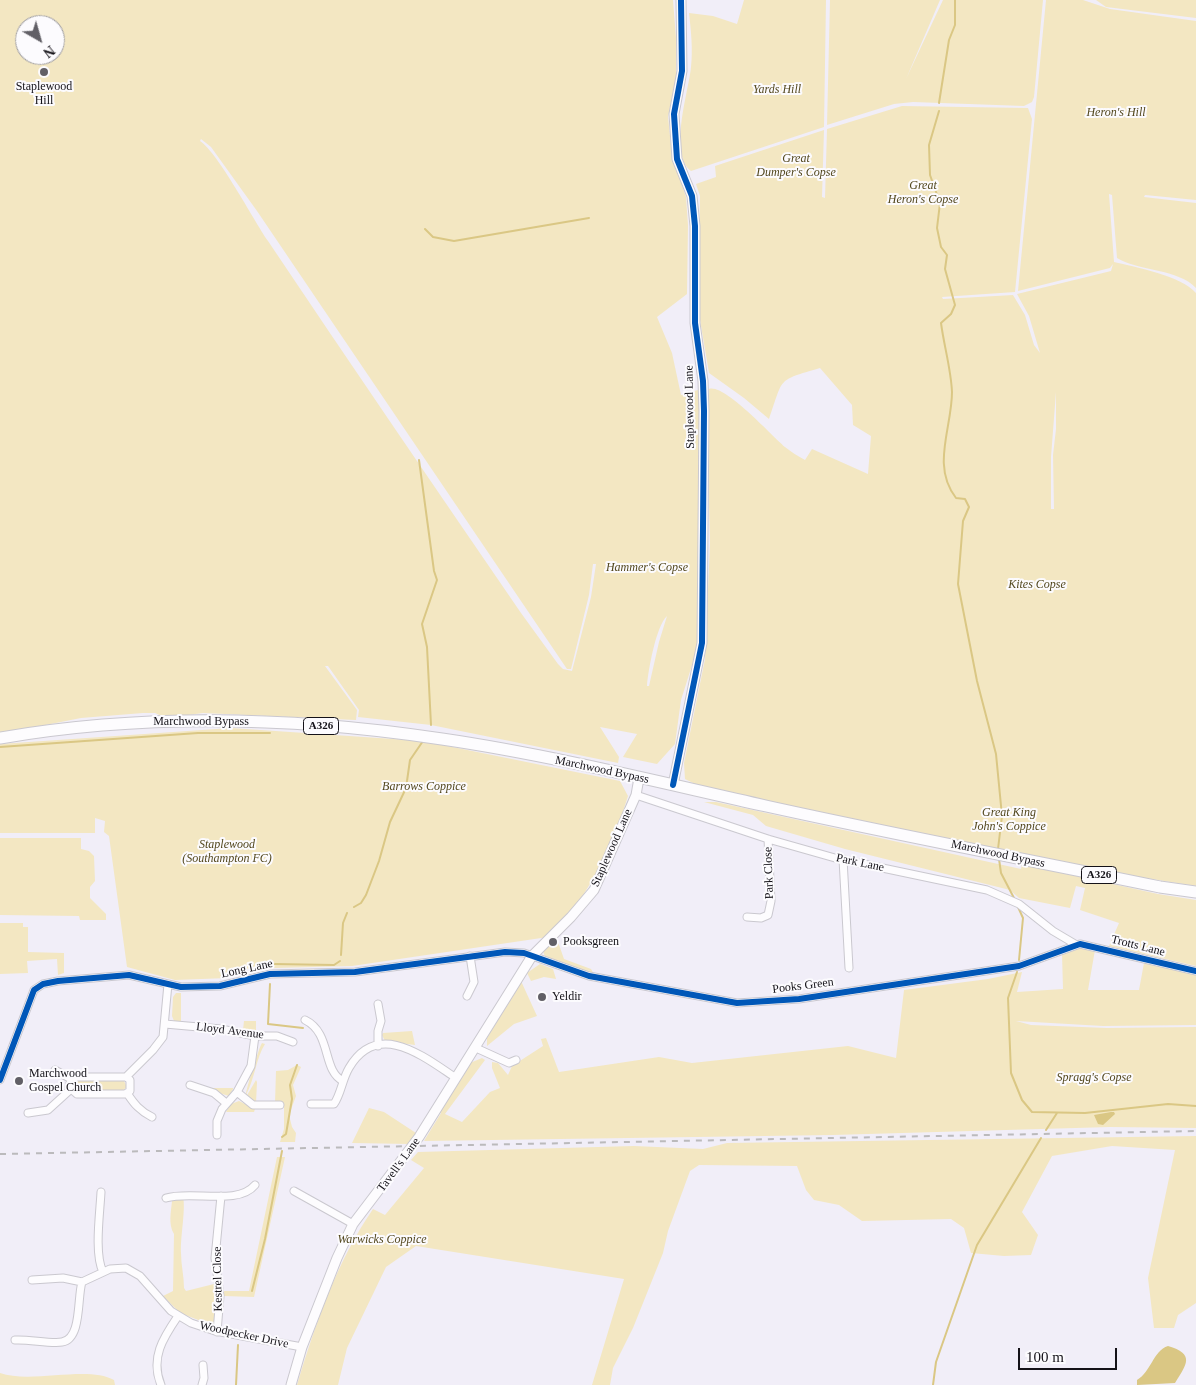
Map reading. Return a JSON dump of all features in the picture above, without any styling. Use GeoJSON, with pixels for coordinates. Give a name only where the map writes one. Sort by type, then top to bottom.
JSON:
{"type":"FeatureCollection","features":[{"type":"Feature","properties":{"kind":"main road","name":"Marchwood Bypass"},"geometry":{"type":"LineString","coordinates":[[0,738],[116,724],[186,720],[352,728],[441,739],[513,751],[999,854],[1196,892]]}},
{"type":"Feature","properties":{"kind":"street","name":"Staplewood Lane"},"geometry":{"type":"LineString","coordinates":[[673,786],[702,643],[704,410],[703,381],[695,323],[695,226],[691,190],[677,159],[674,114],[682,71],[681,0]]}},
{"type":"Feature","properties":{"kind":"street","name":"Staplewood Lane"},"geometry":{"type":"LineString","coordinates":[[532,956],[577,911],[594,890],[636,795],[639,778]]}},
{"type":"Feature","properties":{"kind":"street","name":"Park Lane"},"geometry":{"type":"LineString","coordinates":[[636,795],[768,839],[843,859],[987,890],[1011,899],[1053,931],[1075,944]]}},
{"type":"Feature","properties":{"kind":"street","name":"Park Close"},"geometry":{"type":"LineString","coordinates":[[747,917],[761,918],[768,915],[771,901],[768,839]]}},
{"type":"Feature","properties":{"kind":"street"},"geometry":{"type":"LineString","coordinates":[[843,859],[849,968]]}},
{"type":"Feature","properties":{"kind":"street","name":"Pooks Green"},"geometry":{"type":"LineString","coordinates":[[532,956],[589,976],[717,1001],[763,1002],[853,992],[1019,966],[1075,944]]}},
{"type":"Feature","properties":{"kind":"street","name":"Trotts Lane"},"geometry":{"type":"LineString","coordinates":[[1075,944],[1085,944],[1196,971]]}},
{"type":"Feature","properties":{"kind":"street","name":"Long Lane"},"geometry":{"type":"LineString","coordinates":[[0,1080],[31,994],[38,986],[58,981],[129,975],[193,988],[220,986],[270,974],[355,972],[505,952],[532,956]]}},
{"type":"Feature","properties":{"kind":"street"},"geometry":{"type":"LineString","coordinates":[[467,996],[474,982],[470,956]]}},
{"type":"Feature","properties":{"kind":"street","name":"Tavell's Lane"},"geometry":{"type":"LineString","coordinates":[[291,1385],[302,1347],[337,1258],[353,1224],[409,1153],[532,956]]}},
{"type":"Feature","properties":{"kind":"street"},"geometry":{"type":"LineString","coordinates":[[55,1070],[71,1079],[126,1077],[158,1045],[163,1037],[168,984]]}},
{"type":"Feature","properties":{"kind":"street"},"geometry":{"type":"LineString","coordinates":[[378,1004],[381,1021],[378,1031],[378,1046]]}},
{"type":"Feature","properties":{"kind":"street"},"geometry":{"type":"LineString","coordinates":[[305,1020],[311,1023],[322,1035],[334,1074],[343,1081]]}},
{"type":"Feature","properties":{"kind":"street","name":"Lloyd Avenue"},"geometry":{"type":"LineString","coordinates":[[165,1024],[222,1028],[255,1036],[276,1036],[293,1042]]}},
{"type":"Feature","properties":{"kind":"street"},"geometry":{"type":"LineString","coordinates":[[217,1135],[217,1120],[226,1103],[237,1092],[251,1066],[255,1036]]}},
{"type":"Feature","properties":{"kind":"street"},"geometry":{"type":"LineString","coordinates":[[311,1104],[334,1104],[343,1081],[357,1058],[378,1046],[394,1044],[408,1047],[456,1078]]}},
{"type":"Feature","properties":{"kind":"street"},"geometry":{"type":"LineString","coordinates":[[476,1048],[504,1062],[509,1063],[516,1060]]}},
{"type":"Feature","properties":{"kind":"street"},"geometry":{"type":"LineString","coordinates":[[126,1077],[130,1080],[132,1086],[127,1093]]}},
{"type":"Feature","properties":{"kind":"street"},"geometry":{"type":"LineString","coordinates":[[28,1113],[48,1110],[70,1090],[71,1079]]}},
{"type":"Feature","properties":{"kind":"street"},"geometry":{"type":"LineString","coordinates":[[190,1086],[214,1093],[226,1103]]}},
{"type":"Feature","properties":{"kind":"street"},"geometry":{"type":"LineString","coordinates":[[70,1090],[77,1094],[127,1093]]}},
{"type":"Feature","properties":{"kind":"street"},"geometry":{"type":"LineString","coordinates":[[237,1092],[253,1106],[280,1106]]}},
{"type":"Feature","properties":{"kind":"street"},"geometry":{"type":"LineString","coordinates":[[127,1093],[143,1113],[152,1117]]}},
{"type":"Feature","properties":{"kind":"street"},"geometry":{"type":"LineString","coordinates":[[166,1198],[177,1194],[221,1196],[247,1192],[255,1185]]}},
{"type":"Feature","properties":{"kind":"street"},"geometry":{"type":"LineString","coordinates":[[294,1191],[353,1224]]}},
{"type":"Feature","properties":{"kind":"street"},"geometry":{"type":"LineString","coordinates":[[101,1192],[99,1234],[100,1265],[103,1272]]}},
{"type":"Feature","properties":{"kind":"street","name":"Kestrel Close"},"geometry":{"type":"LineString","coordinates":[[217,1332],[220,1296],[215,1258],[221,1196]]}},
{"type":"Feature","properties":{"kind":"street","name":"Woodpecker Drive"},"geometry":{"type":"LineString","coordinates":[[82,1282],[103,1272],[121,1268],[135,1272],[178,1316],[191,1323],[217,1332],[302,1347]]}},
{"type":"Feature","properties":{"kind":"street"},"geometry":{"type":"LineString","coordinates":[[14,1340],[60,1343],[68,1340],[76,1328],[82,1282],[63,1278],[32,1280]]}},
{"type":"Feature","properties":{"kind":"street"},"geometry":{"type":"LineString","coordinates":[[161,1385],[156,1368],[158,1349],[178,1316]]}},
{"type":"Feature","properties":{"kind":"street"},"geometry":{"type":"LineString","coordinates":[[202,1385],[204,1378],[203,1365]]}},
{"type":"Feature","properties":{"kind":"green space","name":"Hammer's Copse"},"geometry":{"type":"Polygon","coordinates":[[[0,0],[673,0],[676,38],[676,77],[668,117],[672,154],[686,197],[688,225],[687,294],[657,317],[672,353],[681,395],[701,389],[698,469],[699,643],[681,700],[675,744],[657,764],[623,757],[637,734],[600,727],[619,757],[618,763],[431,725],[358,717],[359,710],[328,666],[325,666],[357,710],[356,720],[203,713],[166,718],[155,713],[143,713],[81,718],[0,734],[0,0]],[[201,139],[200,141],[225,172],[268,241],[521,613],[558,664],[563,669],[572,671],[591,597],[596,564],[593,564],[589,595],[571,669],[567,669],[257,211],[211,147],[201,139]],[[667,616],[659,629],[653,649],[647,686],[649,686],[667,616]]]}},
{"type":"Feature","properties":{"kind":"green space","name":"Yards Hill"},"geometry":{"type":"Polygon","coordinates":[[[744,0],[826,0],[824,127],[691,171],[684,163],[680,137],[692,60],[689,13],[713,16],[737,24],[744,0]]]}},
{"type":"Feature","properties":{"kind":"green space"},"geometry":{"type":"Polygon","coordinates":[[[830,0],[940,0],[906,79],[943,0],[1043,0],[1032,102],[1024,106],[913,102],[894,104],[827,125],[830,0]]]}},
{"type":"Feature","properties":{"kind":"green space"},"geometry":{"type":"Polygon","coordinates":[[[1046,0],[1083,0],[1110,9],[1196,21],[1196,200],[1145,195],[1144,197],[1196,203],[1196,288],[1179,277],[1136,266],[1117,258],[1112,195],[1109,194],[1114,262],[1169,277],[1189,287],[1196,293],[1196,886],[1120,874],[942,839],[701,787],[685,779],[684,763],[705,659],[710,543],[707,430],[709,389],[716,389],[736,402],[785,447],[805,460],[812,449],[868,474],[871,436],[853,425],[852,405],[820,368],[788,379],[784,383],[777,395],[769,419],[709,373],[698,308],[700,196],[696,184],[716,177],[715,166],[824,130],[822,197],[825,198],[827,129],[902,106],[1028,108],[1032,119],[1015,292],[942,297],[943,299],[1013,295],[1025,315],[1034,345],[1040,353],[1029,316],[1017,294],[1111,271],[1113,264],[1110,268],[1018,291],[1046,0]],[[1056,392],[1051,457],[1051,509],[1054,509],[1053,455],[1056,429],[1056,392]]]}},
{"type":"Feature","properties":{"kind":"green space"},"geometry":{"type":"Polygon","coordinates":[[[1096,0],[1196,0],[1196,18],[1106,7],[1096,0]]]}},
{"type":"Feature","properties":{"kind":"green space","name":"Staplewood (Southampton FC)"},"geometry":{"type":"Polygon","coordinates":[[[231,728],[423,741],[620,781],[628,796],[611,849],[582,897],[548,937],[352,966],[235,969],[228,978],[175,980],[127,967],[109,836],[104,832],[105,821],[95,818],[95,833],[0,833],[0,744],[231,728]]]}},
{"type":"Feature","properties":{"kind":"green space"},"geometry":{"type":"Polygon","coordinates":[[[704,802],[716,802],[1021,869],[1022,864],[1158,894],[1196,900],[1196,966],[1109,946],[1119,923],[1080,910],[1085,888],[1076,886],[1070,908],[1019,898],[1010,890],[845,849],[766,826],[753,815],[704,802]]]}},
{"type":"Feature","properties":{"kind":"green space"},"geometry":{"type":"Polygon","coordinates":[[[0,838],[81,838],[81,849],[89,851],[94,856],[95,881],[90,887],[90,898],[106,914],[106,920],[80,920],[79,916],[0,915],[0,838]]]}},
{"type":"Feature","properties":{"kind":"green space"},"geometry":{"type":"Polygon","coordinates":[[[0,923],[23,923],[23,927],[28,927],[28,952],[64,953],[64,973],[58,975],[57,959],[27,961],[28,973],[0,974],[0,923]]]}},
{"type":"Feature","properties":{"kind":"green space"},"geometry":{"type":"Polygon","coordinates":[[[557,939],[564,959],[591,969],[594,974],[545,957],[543,951],[557,939]]]}},
{"type":"Feature","properties":{"kind":"green space","name":"Spragg's Copse"},"geometry":{"type":"Polygon","coordinates":[[[1080,947],[1095,950],[1088,990],[1139,990],[1144,963],[1196,975],[1196,1025],[1103,1026],[1016,1021],[1031,1025],[1107,1028],[1196,1027],[1196,1128],[1110,1127],[833,1135],[424,1141],[441,1113],[439,1112],[470,1063],[482,1058],[485,1060],[445,1114],[462,1122],[490,1092],[500,1088],[492,1068],[492,1062],[498,1063],[508,1075],[512,1066],[543,1046],[541,1039],[546,1038],[559,1072],[659,1057],[692,1063],[848,1046],[896,1058],[904,990],[988,979],[1022,972],[1017,992],[1063,989],[1062,954],[1080,947]]]}},
{"type":"Feature","properties":{"kind":"green space"},"geometry":{"type":"Polygon","coordinates":[[[540,964],[553,969],[556,979],[544,977],[531,981],[527,973],[540,964]]]}},
{"type":"Feature","properties":{"kind":"green space"},"geometry":{"type":"Polygon","coordinates":[[[521,981],[537,1016],[514,1024],[487,1046],[487,1038],[521,981]]]}},
{"type":"Feature","properties":{"kind":"green space"},"geometry":{"type":"Polygon","coordinates":[[[176,993],[181,993],[181,1023],[174,1021],[172,1016],[173,997],[176,993]]]}},
{"type":"Feature","properties":{"kind":"green space"},"geometry":{"type":"Polygon","coordinates":[[[244,1021],[256,1021],[256,1032],[243,1030],[244,1021]]]}},
{"type":"Feature","properties":{"kind":"green space"},"geometry":{"type":"Polygon","coordinates":[[[412,1031],[415,1045],[385,1041],[382,1035],[383,1033],[412,1031]]]}},
{"type":"Feature","properties":{"kind":"green space"},"geometry":{"type":"Polygon","coordinates":[[[262,1043],[265,1044],[246,1095],[252,1069],[262,1043]]]}},
{"type":"Feature","properties":{"kind":"green space"},"geometry":{"type":"Polygon","coordinates":[[[297,1065],[301,1067],[293,1085],[296,1096],[289,1115],[292,1127],[296,1133],[295,1142],[280,1142],[284,1129],[284,1103],[275,1103],[276,1071],[288,1070],[297,1065]]]}},
{"type":"Feature","properties":{"kind":"green space"},"geometry":{"type":"Polygon","coordinates":[[[77,1080],[124,1081],[127,1087],[122,1091],[78,1090],[73,1085],[77,1080]]]}},
{"type":"Feature","properties":{"kind":"green space"},"geometry":{"type":"Polygon","coordinates":[[[256,1080],[257,1082],[256,1103],[246,1097],[256,1080]]]}},
{"type":"Feature","properties":{"kind":"green space"},"geometry":{"type":"Polygon","coordinates":[[[203,1088],[233,1088],[233,1089],[229,1096],[203,1088]]]}},
{"type":"Feature","properties":{"kind":"green space"},"geometry":{"type":"Polygon","coordinates":[[[239,1101],[255,1109],[254,1112],[226,1112],[231,1104],[239,1101]]]}},
{"type":"Feature","properties":{"kind":"green space"},"geometry":{"type":"Polygon","coordinates":[[[369,1108],[384,1112],[416,1133],[410,1144],[352,1143],[369,1108]]]}},
{"type":"Feature","properties":{"kind":"green space","name":"Warwicks Coppice"},"geometry":{"type":"Polygon","coordinates":[[[1196,1136],[1196,1303],[1178,1315],[1174,1328],[1154,1328],[1148,1278],[1175,1150],[1112,1146],[1052,1156],[1022,1212],[1038,1235],[1031,1255],[1004,1256],[971,1253],[964,1228],[951,1219],[862,1221],[839,1205],[814,1200],[806,1190],[797,1166],[699,1165],[690,1171],[668,1231],[663,1253],[633,1328],[613,1368],[610,1385],[592,1385],[624,1279],[416,1246],[386,1267],[347,1348],[338,1385],[297,1385],[319,1317],[348,1250],[373,1209],[385,1215],[424,1168],[411,1160],[418,1152],[634,1146],[703,1149],[727,1143],[1196,1136]]]}},
{"type":"Feature","properties":{"kind":"green space"},"geometry":{"type":"Polygon","coordinates":[[[277,1157],[285,1157],[254,1297],[224,1296],[224,1291],[249,1291],[277,1157]]]}},
{"type":"Feature","properties":{"kind":"green space"},"geometry":{"type":"Polygon","coordinates":[[[183,1197],[181,1257],[184,1288],[186,1291],[214,1284],[214,1326],[180,1313],[163,1296],[173,1291],[174,1234],[170,1218],[172,1201],[183,1197]]]}},
{"type":"Feature","properties":{"kind":"green space"},"geometry":{"type":"Polygon","coordinates":[[[0,1373],[27,1377],[90,1374],[114,1380],[115,1385],[0,1385],[0,1373]]]}},
{"type":"Feature","properties":{"kind":"shaded area"},"geometry":{"type":"Polygon","coordinates":[[[1111,1112],[1115,1114],[1103,1125],[1098,1124],[1094,1115],[1111,1112]]]}},
{"type":"Feature","properties":{"kind":"shaded area"},"geometry":{"type":"Polygon","coordinates":[[[1168,1346],[1182,1352],[1186,1360],[1183,1370],[1175,1383],[1137,1385],[1137,1380],[1146,1372],[1155,1357],[1168,1346]]]}},
{"type":"Feature","properties":{"kind":"waterway"},"geometry":{"type":"LineString","coordinates":[[939,103],[949,40],[955,25],[955,0]]}},
{"type":"Feature","properties":{"kind":"waterway"},"geometry":{"type":"LineString","coordinates":[[939,111],[929,145],[930,175],[940,203],[937,228],[941,247],[947,255],[945,269],[955,305],[951,314],[941,323],[952,392],[945,446],[945,473],[949,486],[956,498],[965,499],[969,507],[963,521],[958,584],[977,681],[996,754],[1002,816],[998,849]]}},
{"type":"Feature","properties":{"kind":"waterway"},"geometry":{"type":"LineString","coordinates":[[425,229],[433,237],[454,241],[589,218]]}},
{"type":"Feature","properties":{"kind":"waterway"},"geometry":{"type":"LineString","coordinates":[[419,460],[434,571],[437,580],[422,624],[427,647],[431,725]]}},
{"type":"Feature","properties":{"kind":"waterway"},"geometry":{"type":"LineString","coordinates":[[0,747],[198,733],[270,733]]}},
{"type":"Feature","properties":{"kind":"waterway"},"geometry":{"type":"LineString","coordinates":[[354,907],[361,903],[366,895],[379,861],[390,822],[406,788],[410,760],[423,741]]}},
{"type":"Feature","properties":{"kind":"waterway"},"geometry":{"type":"LineString","coordinates":[[999,859],[1001,873],[1015,900]]}},
{"type":"Feature","properties":{"kind":"waterway"},"geometry":{"type":"LineString","coordinates":[[1018,907],[1023,918],[1019,960]]}},
{"type":"Feature","properties":{"kind":"waterway"},"geometry":{"type":"LineString","coordinates":[[341,955],[343,923],[347,913]]}},
{"type":"Feature","properties":{"kind":"waterway"},"geometry":{"type":"LineString","coordinates":[[274,964],[334,965],[340,961]]}},
{"type":"Feature","properties":{"kind":"waterway"},"geometry":{"type":"LineString","coordinates":[[1017,972],[1008,998],[1011,1073],[1022,1100],[1032,1112],[1085,1113],[1168,1104],[1196,1106]]}},
{"type":"Feature","properties":{"kind":"waterway"},"geometry":{"type":"LineString","coordinates":[[270,984],[268,1024],[303,1028]]}},
{"type":"Feature","properties":{"kind":"waterway"},"geometry":{"type":"LineString","coordinates":[[282,1137],[286,1134],[292,1099],[290,1085],[297,1065]]}},
{"type":"Feature","properties":{"kind":"waterway"},"geometry":{"type":"LineString","coordinates":[[1046,1130],[1057,1113]]}},
{"type":"Feature","properties":{"kind":"waterway"},"geometry":{"type":"LineString","coordinates":[[933,1385],[936,1362],[977,1245],[1041,1138]]}},
{"type":"Feature","properties":{"kind":"waterway"},"geometry":{"type":"LineString","coordinates":[[252,1291],[265,1239],[282,1151]]}},
{"type":"Feature","properties":{"kind":"waterway"},"geometry":{"type":"LineString","coordinates":[[236,1385],[238,1345]]}},
{"type":"Feature","properties":{"kind":"railway"},"geometry":{"type":"LineString","coordinates":[[0,1154],[1196,1131]]}},
{"type":"Feature","properties":{"kind":"cycle path"},"geometry":{"type":"LineString","coordinates":[[673,785],[702,643],[704,411],[703,381],[695,323],[695,226],[692,196],[677,159],[674,114],[682,71],[681,0]]}},
{"type":"Feature","properties":{"kind":"cycle path"},"geometry":{"type":"LineString","coordinates":[[0,1080],[34,990],[43,984],[58,981],[129,975],[181,987],[220,986],[270,974],[355,972],[505,952],[524,953],[589,976],[737,1003],[799,999],[1019,966],[1080,944],[1196,971]]}},
{"type":"Feature","properties":{"kind":"place","name":"Staplewood Hill"},"geometry":{"type":"Point","coordinates":[44,72]}},
{"type":"Feature","properties":{"kind":"place","name":"Pooksgreen"},"geometry":{"type":"Point","coordinates":[553,942]}},
{"type":"Feature","properties":{"kind":"place","name":"Yeldir"},"geometry":{"type":"Point","coordinates":[542,997]}},
{"type":"Feature","properties":{"kind":"place","name":"Marchwood Gospel Church"},"geometry":{"type":"Point","coordinates":[19,1081]}},
{"type":"Feature","properties":{"kind":"park label","name":"Heron's Hill"},"geometry":{"type":"Point","coordinates":[1116,113]}},
{"type":"Feature","properties":{"kind":"park label","name":"Great Dumper's Copse"},"geometry":{"type":"Point","coordinates":[796,166]}},
{"type":"Feature","properties":{"kind":"park label","name":"Great Heron's Copse"},"geometry":{"type":"Point","coordinates":[923,193]}},
{"type":"Feature","properties":{"kind":"park label","name":"Kites Copse"},"geometry":{"type":"Point","coordinates":[1037,585]}},
{"type":"Feature","properties":{"kind":"park label","name":"Barrows Coppice"},"geometry":{"type":"Point","coordinates":[424,787]}},
{"type":"Feature","properties":{"kind":"park label","name":"Great King John's Coppice"},"geometry":{"type":"Point","coordinates":[1009,820]}}]}
